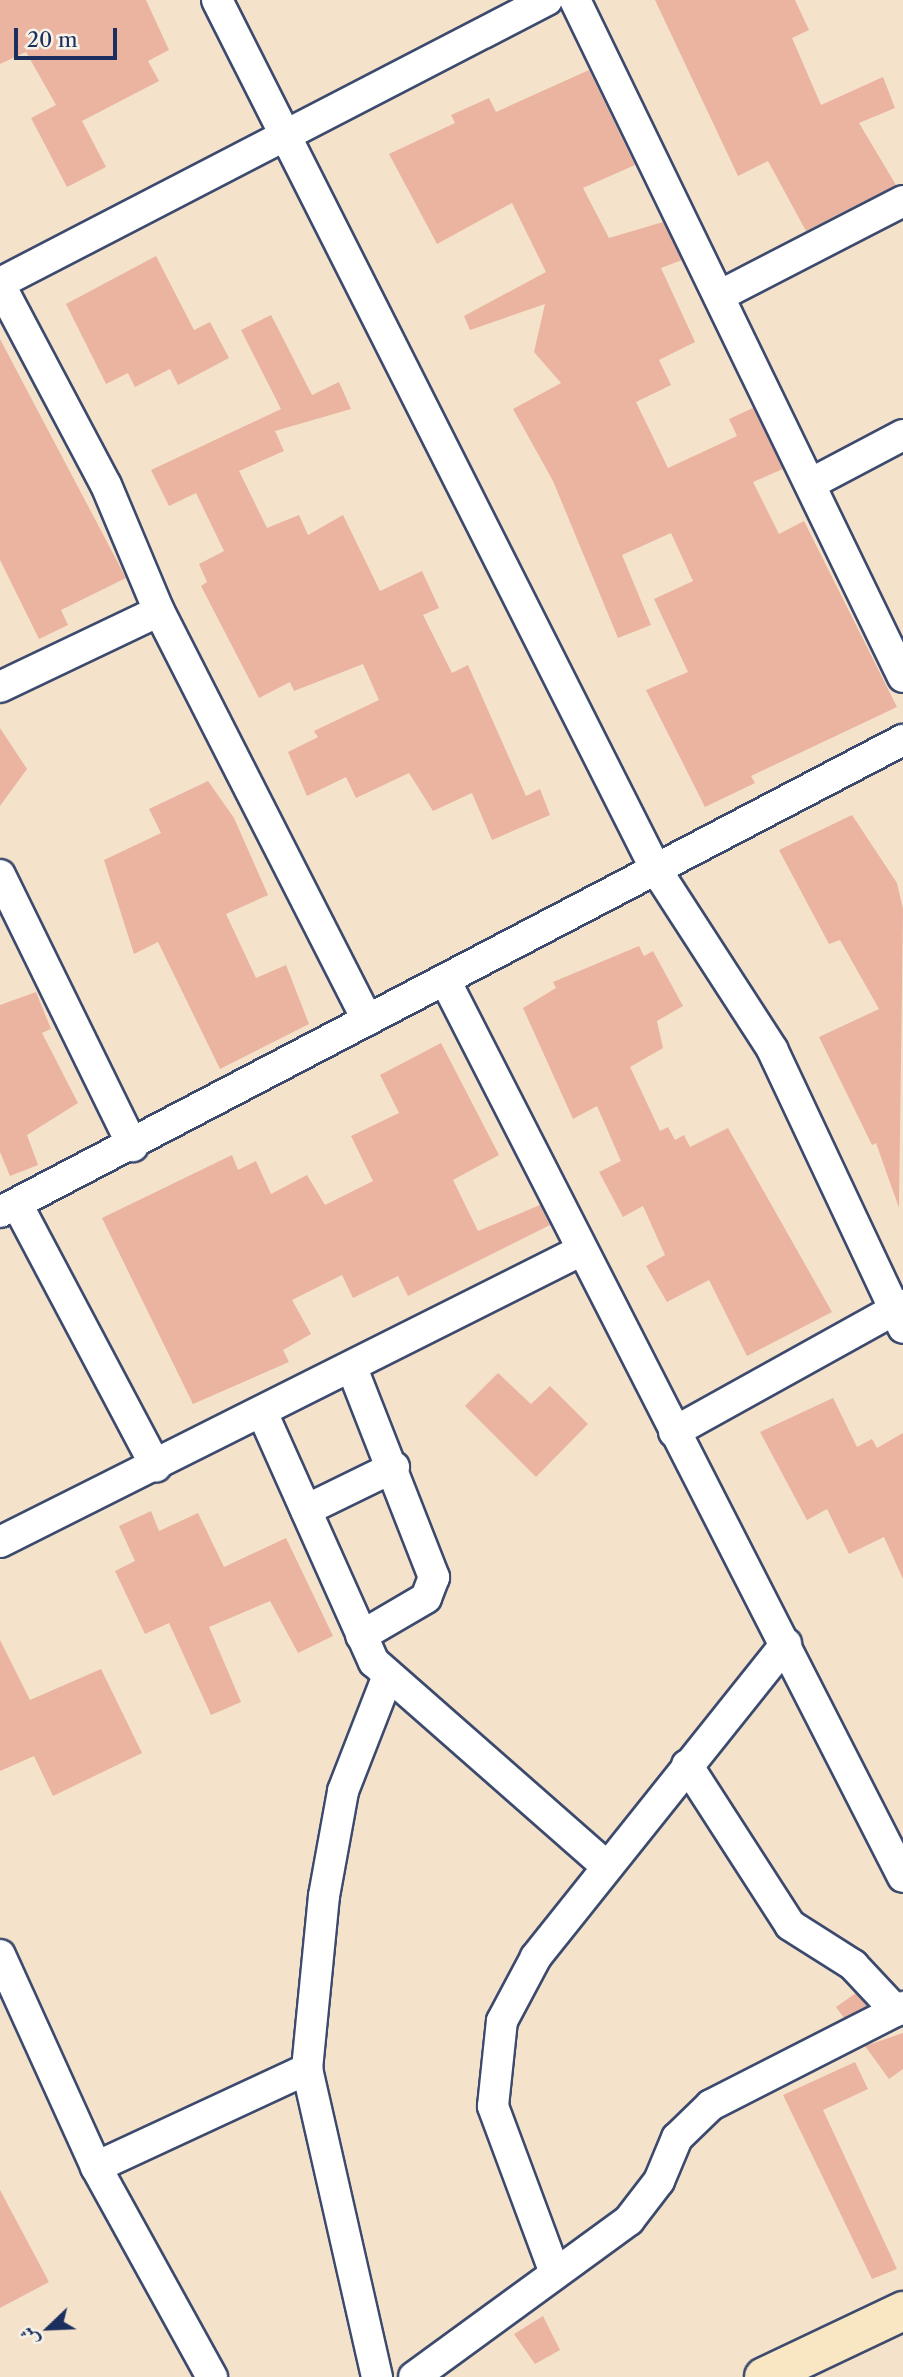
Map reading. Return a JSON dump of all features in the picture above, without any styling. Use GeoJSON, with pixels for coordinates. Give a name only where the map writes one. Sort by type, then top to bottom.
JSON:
{"type":"FeatureCollection","features":[{"type":"Feature","properties":{"kind":"street"},"geometry":{"type":"LineString","coordinates":[[217,0],[655,868],[772,1048],[900,1314],[674,1432]]}},
{"type":"Feature","properties":{"kind":"street"},"geometry":{"type":"LineString","coordinates":[[367,1020],[159,611],[136,546],[0,284],[547,0]]}},
{"type":"Feature","properties":{"kind":"street"},"geometry":{"type":"LineString","coordinates":[[575,0],[903,677]]}},
{"type":"Feature","properties":{"kind":"street"},"geometry":{"type":"LineString","coordinates":[[719,296],[903,201]]}},
{"type":"Feature","properties":{"kind":"street"},"geometry":{"type":"LineString","coordinates":[[810,484],[903,435]]}},
{"type":"Feature","properties":{"kind":"street"},"geometry":{"type":"LineString","coordinates":[[0,687],[159,611]]}},
{"type":"Feature","properties":{"kind":"street"},"geometry":{"type":"LineString","coordinates":[[156,1466],[8,1208],[133,1146],[655,868],[903,740]]}},
{"type":"Feature","properties":{"kind":"street"},"geometry":{"type":"LineString","coordinates":[[0,875],[133,1146]]}},
{"type":"Feature","properties":{"kind":"street"},"geometry":{"type":"LineString","coordinates":[[445,981],[903,1877]]}},
{"type":"Feature","properties":{"kind":"street"},"geometry":{"type":"LineString","coordinates":[[0,1542],[352,1368],[582,1250]]}},
{"type":"Feature","properties":{"kind":"street"},"geometry":{"type":"LineString","coordinates":[[352,1368],[394,1467],[432,1589],[407,1611],[361,1636]]}},
{"type":"Feature","properties":{"kind":"street"},"geometry":{"type":"LineString","coordinates":[[262,1412],[361,1636],[387,1678],[607,1867]]}},
{"type":"Feature","properties":{"kind":"street"},"geometry":{"type":"LineString","coordinates":[[306,1510],[394,1467]]}},
{"type":"Feature","properties":{"kind":"street"},"geometry":{"type":"LineString","coordinates":[[555,2273],[493,2106],[494,2064],[502,2021],[537,1957],[687,1765],[786,1644]]}},
{"type":"Feature","properties":{"kind":"street"},"geometry":{"type":"LineString","coordinates":[[377,2377],[307,2069],[324,1896],[343,1791],[387,1678]]}},
{"type":"Feature","properties":{"kind":"street"},"geometry":{"type":"LineString","coordinates":[[414,2377],[629,2220],[659,2181],[677,2138],[711,2105],[900,2009],[853,1965],[790,1925],[687,1765]]}},
{"type":"Feature","properties":{"kind":"street"},"geometry":{"type":"LineString","coordinates":[[0,1955],[96,2167],[212,2377]]}},
{"type":"Feature","properties":{"kind":"street"},"geometry":{"type":"LineString","coordinates":[[96,2167],[307,2069]]}},
{"type":"Feature","properties":{"kind":"street"},"geometry":{"type":"LineString","coordinates":[[764,2377],[903,2311]]}},
{"type":"Feature","properties":{"kind":"building"},"geometry":{"type":"Polygon","coordinates":[[[0,0],[146,0],[169,50],[148,61],[159,81],[82,121],[106,167],[67,187],[31,118],[56,105],[26,52],[0,64],[0,0]]]}},
{"type":"Feature","properties":{"kind":"building"},"geometry":{"type":"Polygon","coordinates":[[[655,0],[795,0],[809,30],[792,38],[821,105],[883,77],[895,108],[859,123],[896,185],[806,231],[768,161],[738,176],[655,0]]]}},
{"type":"Feature","properties":{"kind":"building"},"geometry":{"type":"Polygon","coordinates":[[[589,70],[635,165],[583,188],[609,238],[663,222],[682,260],[661,268],[695,342],[659,360],[671,385],[636,402],[668,468],[737,436],[729,419],[753,408],[783,469],[753,482],[779,534],[804,521],[897,707],[751,776],[755,783],[705,807],[646,690],[688,672],[654,599],[693,581],[671,533],[622,555],[651,625],[618,638],[553,481],[513,409],[561,383],[534,352],[545,304],[470,330],[464,316],[546,272],[512,203],[437,244],[389,154],[455,123],[451,115],[489,98],[496,112],[589,70]]]}},
{"type":"Feature","properties":{"kind":"building"},"geometry":{"type":"Polygon","coordinates":[[[156,256],[194,330],[210,322],[229,358],[178,385],[170,369],[135,387],[128,373],[106,384],[66,304],[156,256]]]}},
{"type":"Feature","properties":{"kind":"building"},"geometry":{"type":"Polygon","coordinates":[[[271,315],[312,395],[339,382],[351,409],[275,431],[284,451],[239,471],[267,528],[299,515],[308,535],[343,515],[380,591],[422,571],[439,608],[423,615],[452,673],[468,665],[526,796],[540,789],[550,815],[492,840],[472,793],[433,811],[409,773],[356,798],[346,777],[307,796],[288,752],[318,737],[314,731],[379,700],[363,664],[294,691],[290,682],[259,698],[201,586],[207,582],[199,564],[224,551],[196,493],[169,506],[151,470],[281,409],[241,330],[271,315]]]}},
{"type":"Feature","properties":{"kind":"building"},"geometry":{"type":"Polygon","coordinates":[[[0,339],[126,578],[61,610],[68,625],[39,639],[0,560],[0,339]]]}},
{"type":"Feature","properties":{"kind":"building"},"geometry":{"type":"Polygon","coordinates":[[[0,728],[27,769],[0,806],[0,728]]]}},
{"type":"Feature","properties":{"kind":"building"},"geometry":{"type":"Polygon","coordinates":[[[208,781],[234,818],[268,895],[226,914],[256,978],[286,965],[309,1024],[220,1069],[158,942],[134,954],[104,860],[161,833],[149,809],[208,781]]]}},
{"type":"Feature","properties":{"kind":"building"},"geometry":{"type":"Polygon","coordinates":[[[852,815],[897,883],[903,909],[899,1208],[876,1143],[872,1145],[819,1037],[879,1009],[840,940],[829,944],[779,850],[852,815]]]}},
{"type":"Feature","properties":{"kind":"building"},"geometry":{"type":"Polygon","coordinates":[[[639,946],[644,956],[653,951],[683,1006],[657,1021],[663,1048],[630,1067],[660,1131],[668,1127],[675,1140],[684,1135],[690,1147],[728,1128],[832,1312],[747,1356],[709,1280],[667,1302],[646,1266],[665,1255],[643,1206],[623,1217],[599,1172],[621,1161],[597,1106],[573,1119],[523,1008],[556,988],[553,982],[639,946]]]}},
{"type":"Feature","properties":{"kind":"building"},"geometry":{"type":"Polygon","coordinates":[[[36,992],[51,1029],[42,1033],[78,1103],[27,1135],[38,1165],[10,1176],[0,1152],[0,1005],[36,992]]]}},
{"type":"Feature","properties":{"kind":"building"},"geometry":{"type":"Polygon","coordinates":[[[441,1043],[499,1155],[453,1180],[478,1231],[540,1205],[550,1225],[408,1296],[398,1276],[353,1298],[342,1275],[292,1300],[311,1334],[283,1350],[289,1362],[193,1404],[102,1218],[232,1155],[238,1170],[256,1161],[271,1194],[307,1175],[325,1205],[373,1181],[351,1136],[399,1113],[380,1075],[441,1043]]]}},
{"type":"Feature","properties":{"kind":"building"},"geometry":{"type":"Polygon","coordinates":[[[498,1373],[531,1404],[550,1386],[588,1424],[536,1477],[465,1406],[498,1373]]]}},
{"type":"Feature","properties":{"kind":"building"},"geometry":{"type":"Polygon","coordinates":[[[833,1398],[857,1447],[872,1439],[877,1448],[903,1433],[903,1579],[884,1537],[849,1554],[827,1509],[807,1520],[760,1432],[833,1398]]]}},
{"type":"Feature","properties":{"kind":"building"},"geometry":{"type":"Polygon","coordinates":[[[151,1511],[159,1531],[198,1513],[224,1567],[286,1538],[333,1636],[298,1653],[270,1601],[209,1627],[241,1702],[211,1715],[169,1623],[145,1634],[115,1571],[135,1561],[119,1526],[151,1511]]]}},
{"type":"Feature","properties":{"kind":"building"},"geometry":{"type":"Polygon","coordinates":[[[0,1640],[30,1700],[101,1669],[142,1753],[53,1796],[34,1756],[0,1771],[0,1640]]]}},
{"type":"Feature","properties":{"kind":"building"},"geometry":{"type":"Polygon","coordinates":[[[856,1993],[867,2006],[844,2018],[836,2007],[856,1993]]]}},
{"type":"Feature","properties":{"kind":"building"},"geometry":{"type":"Polygon","coordinates":[[[903,2033],[903,2069],[889,2079],[865,2046],[903,2033]]]}},
{"type":"Feature","properties":{"kind":"building"},"geometry":{"type":"Polygon","coordinates":[[[855,2062],[868,2089],[823,2110],[897,2269],[872,2279],[783,2095],[855,2062]]]}},
{"type":"Feature","properties":{"kind":"building"},"geometry":{"type":"Polygon","coordinates":[[[0,2190],[49,2282],[0,2308],[0,2190]]]}},
{"type":"Feature","properties":{"kind":"building"},"geometry":{"type":"Polygon","coordinates":[[[543,2316],[560,2350],[535,2364],[514,2334],[543,2316]]]}}]}
